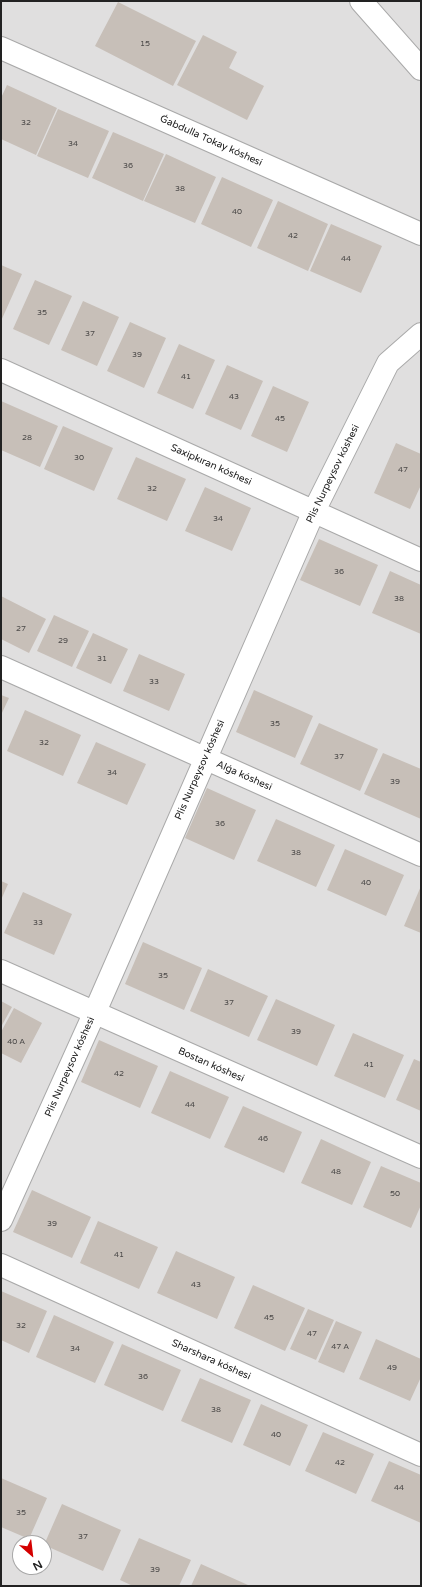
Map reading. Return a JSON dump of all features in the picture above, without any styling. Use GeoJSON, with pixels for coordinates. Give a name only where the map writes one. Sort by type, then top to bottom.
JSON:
{"type":"FeatureCollection","features":[{"type":"Feature","properties":{"kind":"street"},"geometry":{"type":"LineString","coordinates":[[361,1],[421,69]]}},
{"type":"Feature","properties":{"kind":"street","name":"Ǵabdulla Tokay kóshesi"},"geometry":{"type":"LineString","coordinates":[[1,48],[421,234]]}},
{"type":"Feature","properties":{"kind":"street","name":"Plis Nurpeysov kóshesi"},"geometry":{"type":"LineString","coordinates":[[1,1220],[94,1014],[314,511],[388,362],[421,334]]}},
{"type":"Feature","properties":{"kind":"street","name":"Saxipkıran kóshesi"},"geometry":{"type":"LineString","coordinates":[[1,370],[421,560]]}},
{"type":"Feature","properties":{"kind":"street","name":"Alǵa kóshesi"},"geometry":{"type":"LineString","coordinates":[[1,667],[421,855]]}},
{"type":"Feature","properties":{"kind":"street","name":"Bostan kóshesi"},"geometry":{"type":"LineString","coordinates":[[1,971],[94,1014],[421,1157]]}},
{"type":"Feature","properties":{"kind":"street","name":"Sharshara kóshesi"},"geometry":{"type":"LineString","coordinates":[[1,1265],[421,1455]]}},
{"type":"Feature","properties":{"kind":"shaded area"},"geometry":{"type":"Polygon","coordinates":[[[1,1],[421,1],[421,1586],[1,1586],[1,1]]]}},
{"type":"Feature","properties":{"kind":"building"},"geometry":{"type":"Polygon","coordinates":[[[118,2],[196,41],[173,86],[95,46],[118,2]]]}},
{"type":"Feature","properties":{"kind":"building"},"geometry":{"type":"Polygon","coordinates":[[[203,35],[237,52],[229,68],[264,86],[247,120],[177,85],[203,35]]]}},
{"type":"Feature","properties":{"kind":"building"},"geometry":{"type":"Polygon","coordinates":[[[7,85],[57,108],[36,155],[1,139],[1,98],[7,85]]]}},
{"type":"Feature","properties":{"kind":"building"},"geometry":{"type":"Polygon","coordinates":[[[58,109],[109,131],[88,178],[37,156],[58,109]]]}},
{"type":"Feature","properties":{"kind":"building"},"geometry":{"type":"Polygon","coordinates":[[[113,132],[164,154],[143,201],[92,178],[113,132]]]}},
{"type":"Feature","properties":{"kind":"building"},"geometry":{"type":"Polygon","coordinates":[[[166,154],[216,177],[195,223],[144,201],[166,154]]]}},
{"type":"Feature","properties":{"kind":"building"},"geometry":{"type":"Polygon","coordinates":[[[222,177],[273,200],[251,247],[201,224],[222,177]]]}},
{"type":"Feature","properties":{"kind":"building"},"geometry":{"type":"Polygon","coordinates":[[[278,201],[328,224],[308,271],[257,248],[278,201]]]}},
{"type":"Feature","properties":{"kind":"building"},"geometry":{"type":"Polygon","coordinates":[[[331,224],[382,246],[361,293],[310,271],[331,224]]]}},
{"type":"Feature","properties":{"kind":"building"},"geometry":{"type":"Polygon","coordinates":[[[1,265],[22,274],[1,321],[1,265]]]}},
{"type":"Feature","properties":{"kind":"building"},"geometry":{"type":"Polygon","coordinates":[[[35,280],[72,296],[49,345],[13,329],[35,280]]]}},
{"type":"Feature","properties":{"kind":"building"},"geometry":{"type":"Polygon","coordinates":[[[83,301],[119,317],[97,366],[61,350],[83,301]]]}},
{"type":"Feature","properties":{"kind":"building"},"geometry":{"type":"Polygon","coordinates":[[[130,322],[166,338],[144,388],[107,371],[130,322]]]}},
{"type":"Feature","properties":{"kind":"building"},"geometry":{"type":"Polygon","coordinates":[[[179,344],[215,360],[193,409],[157,393],[179,344]]]}},
{"type":"Feature","properties":{"kind":"building"},"geometry":{"type":"Polygon","coordinates":[[[227,365],[263,381],[241,430],[205,414],[227,365]]]}},
{"type":"Feature","properties":{"kind":"building"},"geometry":{"type":"Polygon","coordinates":[[[273,386],[309,402],[287,452],[251,436],[273,386]]]}},
{"type":"Feature","properties":{"kind":"building"},"geometry":{"type":"Polygon","coordinates":[[[1,401],[58,426],[40,467],[1,450],[1,401]]]}},
{"type":"Feature","properties":{"kind":"building"},"geometry":{"type":"Polygon","coordinates":[[[63,426],[113,448],[94,491],[44,469],[63,426]]]}},
{"type":"Feature","properties":{"kind":"building"},"geometry":{"type":"Polygon","coordinates":[[[396,443],[421,454],[421,485],[410,509],[374,493],[396,443]]]}},
{"type":"Feature","properties":{"kind":"building"},"geometry":{"type":"Polygon","coordinates":[[[136,457],[186,479],[167,521],[117,499],[136,457]]]}},
{"type":"Feature","properties":{"kind":"building"},"geometry":{"type":"Polygon","coordinates":[[[205,487],[251,508],[232,551],[185,531],[205,487]]]}},
{"type":"Feature","properties":{"kind":"building"},"geometry":{"type":"Polygon","coordinates":[[[319,539],[378,565],[360,606],[300,580],[319,539]]]}},
{"type":"Feature","properties":{"kind":"building"},"geometry":{"type":"Polygon","coordinates":[[[390,571],[421,585],[421,634],[372,613],[390,571]]]}},
{"type":"Feature","properties":{"kind":"building"},"geometry":{"type":"Polygon","coordinates":[[[1,596],[46,619],[29,653],[1,639],[1,596]]]}},
{"type":"Feature","properties":{"kind":"building"},"geometry":{"type":"Polygon","coordinates":[[[54,615],[89,631],[72,667],[37,651],[54,615]]]}},
{"type":"Feature","properties":{"kind":"building"},"geometry":{"type":"Polygon","coordinates":[[[93,633],[128,649],[111,684],[76,668],[93,633]]]}},
{"type":"Feature","properties":{"kind":"building"},"geometry":{"type":"Polygon","coordinates":[[[139,654],[185,674],[169,711],[123,691],[139,654]]]}},
{"type":"Feature","properties":{"kind":"building"},"geometry":{"type":"Polygon","coordinates":[[[254,690],[313,716],[295,758],[236,732],[254,690]]]}},
{"type":"Feature","properties":{"kind":"building"},"geometry":{"type":"Polygon","coordinates":[[[1,695],[9,698],[1,715],[1,695]]]}},
{"type":"Feature","properties":{"kind":"building"},"geometry":{"type":"Polygon","coordinates":[[[25,710],[81,735],[63,776],[7,751],[25,710]]]}},
{"type":"Feature","properties":{"kind":"building"},"geometry":{"type":"Polygon","coordinates":[[[319,723],[378,749],[360,791],[300,764],[319,723]]]}},
{"type":"Feature","properties":{"kind":"building"},"geometry":{"type":"Polygon","coordinates":[[[96,742],[146,764],[127,805],[77,783],[96,742]]]}},
{"type":"Feature","properties":{"kind":"building"},"geometry":{"type":"Polygon","coordinates":[[[383,753],[421,769],[421,819],[364,794],[383,753]]]}},
{"type":"Feature","properties":{"kind":"building"},"geometry":{"type":"Polygon","coordinates":[[[207,788],[256,810],[234,860],[185,838],[207,788]]]}},
{"type":"Feature","properties":{"kind":"building"},"geometry":{"type":"Polygon","coordinates":[[[276,819],[335,845],[316,887],[257,861],[276,819]]]}},
{"type":"Feature","properties":{"kind":"building"},"geometry":{"type":"Polygon","coordinates":[[[345,849],[404,875],[386,916],[327,890],[345,849]]]}},
{"type":"Feature","properties":{"kind":"building"},"geometry":{"type":"Polygon","coordinates":[[[1,881],[8,884],[1,900],[1,881]]]}},
{"type":"Feature","properties":{"kind":"building"},"geometry":{"type":"Polygon","coordinates":[[[421,886],[421,933],[404,926],[421,886]]]}},
{"type":"Feature","properties":{"kind":"building"},"geometry":{"type":"Polygon","coordinates":[[[23,892],[72,914],[54,955],[4,933],[23,892]]]}},
{"type":"Feature","properties":{"kind":"building"},"geometry":{"type":"Polygon","coordinates":[[[143,942],[202,968],[184,1010],[125,984],[143,942]]]}},
{"type":"Feature","properties":{"kind":"building"},"geometry":{"type":"Polygon","coordinates":[[[208,969],[268,996],[249,1037],[190,1011],[208,969]]]}},
{"type":"Feature","properties":{"kind":"building"},"geometry":{"type":"Polygon","coordinates":[[[276,999],[335,1025],[317,1066],[257,1040],[276,999]]]}},
{"type":"Feature","properties":{"kind":"building"},"geometry":{"type":"Polygon","coordinates":[[[1,1001],[12,1007],[1,1027],[1,1001]]]}},
{"type":"Feature","properties":{"kind":"building"},"geometry":{"type":"Polygon","coordinates":[[[14,1008],[42,1023],[21,1063],[1,1053],[1,1032],[14,1008]]]}},
{"type":"Feature","properties":{"kind":"building"},"geometry":{"type":"Polygon","coordinates":[[[353,1033],[404,1055],[385,1098],[334,1076],[353,1033]]]}},
{"type":"Feature","properties":{"kind":"building"},"geometry":{"type":"Polygon","coordinates":[[[99,1040],[158,1066],[140,1108],[81,1082],[99,1040]]]}},
{"type":"Feature","properties":{"kind":"building"},"geometry":{"type":"Polygon","coordinates":[[[414,1059],[421,1062],[421,1111],[396,1100],[414,1059]]]}},
{"type":"Feature","properties":{"kind":"building"},"geometry":{"type":"Polygon","coordinates":[[[170,1071],[229,1097],[210,1139],[151,1113],[170,1071]]]}},
{"type":"Feature","properties":{"kind":"building"},"geometry":{"type":"Polygon","coordinates":[[[243,1106],[302,1132],[284,1173],[224,1147],[243,1106]]]}},
{"type":"Feature","properties":{"kind":"building"},"geometry":{"type":"Polygon","coordinates":[[[321,1139],[371,1162],[352,1205],[301,1183],[321,1139]]]}},
{"type":"Feature","properties":{"kind":"building"},"geometry":{"type":"Polygon","coordinates":[[[381,1166],[421,1183],[421,1205],[411,1228],[363,1207],[381,1166]]]}},
{"type":"Feature","properties":{"kind":"building"},"geometry":{"type":"Polygon","coordinates":[[[32,1190],[91,1217],[72,1258],[13,1232],[32,1190]]]}},
{"type":"Feature","properties":{"kind":"building"},"geometry":{"type":"Polygon","coordinates":[[[98,1221],[158,1247],[139,1289],[80,1263],[98,1221]]]}},
{"type":"Feature","properties":{"kind":"building"},"geometry":{"type":"Polygon","coordinates":[[[176,1251],[235,1277],[217,1319],[157,1293],[176,1251]]]}},
{"type":"Feature","properties":{"kind":"building"},"geometry":{"type":"Polygon","coordinates":[[[253,1285],[305,1308],[285,1351],[234,1328],[253,1285]]]}},
{"type":"Feature","properties":{"kind":"building"},"geometry":{"type":"Polygon","coordinates":[[[1,1291],[47,1311],[29,1353],[1,1340],[1,1291]]]}},
{"type":"Feature","properties":{"kind":"building"},"geometry":{"type":"Polygon","coordinates":[[[308,1309],[334,1320],[316,1360],[290,1349],[308,1309]]]}},
{"type":"Feature","properties":{"kind":"building"},"geometry":{"type":"Polygon","coordinates":[[[54,1315],[114,1342],[95,1383],[36,1357],[54,1315]]]}},
{"type":"Feature","properties":{"kind":"building"},"geometry":{"type":"Polygon","coordinates":[[[336,1321],[362,1332],[344,1373],[318,1362],[336,1321]]]}},
{"type":"Feature","properties":{"kind":"building"},"geometry":{"type":"Polygon","coordinates":[[[376,1339],[421,1359],[421,1377],[410,1401],[359,1379],[376,1339]]]}},
{"type":"Feature","properties":{"kind":"building"},"geometry":{"type":"Polygon","coordinates":[[[122,1344],[181,1370],[163,1411],[104,1385],[122,1344]]]}},
{"type":"Feature","properties":{"kind":"building"},"geometry":{"type":"Polygon","coordinates":[[[200,1378],[251,1400],[232,1443],[181,1421],[200,1378]]]}},
{"type":"Feature","properties":{"kind":"building"},"geometry":{"type":"Polygon","coordinates":[[[261,1404],[308,1425],[290,1466],[243,1445],[261,1404]]]}},
{"type":"Feature","properties":{"kind":"building"},"geometry":{"type":"Polygon","coordinates":[[[323,1432],[374,1454],[356,1494],[305,1471],[323,1432]]]}},
{"type":"Feature","properties":{"kind":"building"},"geometry":{"type":"Polygon","coordinates":[[[389,1461],[421,1475],[421,1523],[371,1501],[389,1461]]]}},
{"type":"Feature","properties":{"kind":"building"},"geometry":{"type":"Polygon","coordinates":[[[1,1478],[47,1498],[31,1535],[20,1535],[1,1527],[1,1478]]]}},
{"type":"Feature","properties":{"kind":"building"},"geometry":{"type":"Polygon","coordinates":[[[62,1504],[121,1530],[103,1571],[52,1549],[52,1535],[48,1535],[62,1504]]]}},
{"type":"Feature","properties":{"kind":"building"},"geometry":{"type":"Polygon","coordinates":[[[139,1538],[191,1560],[179,1586],[133,1586],[120,1580],[139,1538]]]}},
{"type":"Feature","properties":{"kind":"building"},"geometry":{"type":"Polygon","coordinates":[[[201,1564],[248,1585],[248,1586],[191,1586],[201,1564]]]}}]}
